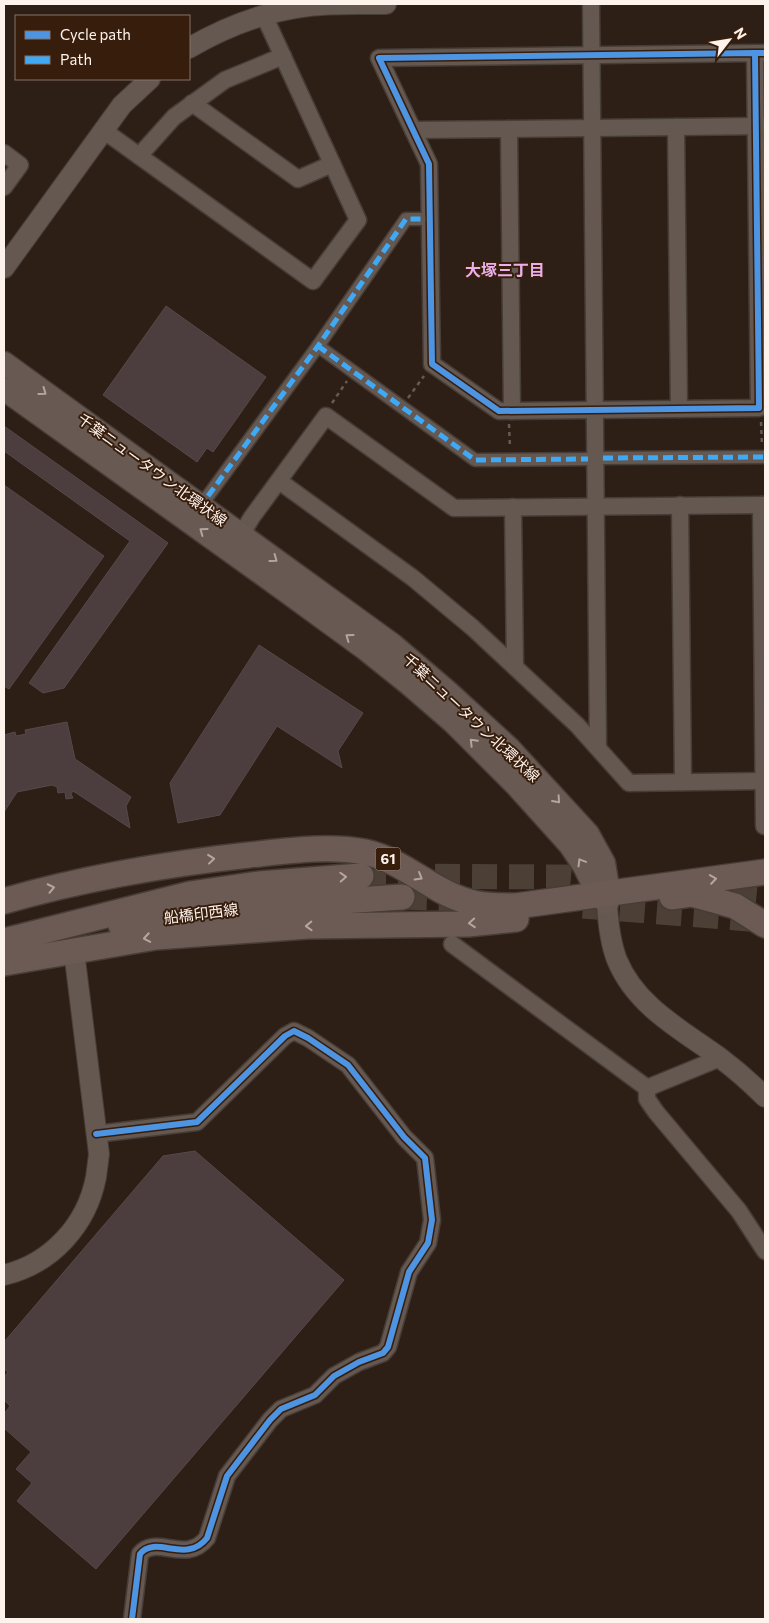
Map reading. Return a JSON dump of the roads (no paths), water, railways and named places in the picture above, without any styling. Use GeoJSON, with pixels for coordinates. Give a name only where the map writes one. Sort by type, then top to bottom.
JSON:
{"type":"FeatureCollection","features":[{"type":"Feature","properties":{"kind":"main road","name":"千葉ニュータウン北環状線"},"geometry":{"type":"LineString","coordinates":[[4,363],[233,537],[453,722],[516,785],[570,845],[605,897]]}},
{"type":"Feature","properties":{"kind":"main road","name":"千葉ニュータウン北環状線"},"geometry":{"type":"LineString","coordinates":[[4,389],[233,537]]}},
{"type":"Feature","properties":{"kind":"main road","name":"61"},"geometry":{"type":"LineString","coordinates":[[4,901],[122,873],[196,861],[308,848],[363,852],[380,856],[398,864],[445,892],[464,900],[488,905],[516,906],[605,897],[765,872]]}},
{"type":"Feature","properties":{"kind":"main road","name":"船橋印西線"},"geometry":{"type":"LineString","coordinates":[[4,941],[190,894],[259,884],[360,876]]}},
{"type":"Feature","properties":{"kind":"main road"},"geometry":{"type":"LineString","coordinates":[[605,897],[692,894],[735,906],[765,925]]}},
{"type":"Feature","properties":{"kind":"main road","name":"船橋印西線"},"geometry":{"type":"LineString","coordinates":[[4,949],[56,937],[175,915],[281,905],[402,897]]}},
{"type":"Feature","properties":{"kind":"main road","name":"61"},"geometry":{"type":"LineString","coordinates":[[4,964],[156,937],[247,929],[308,926],[468,924],[540,915],[605,897]]}},
{"type":"Feature","properties":{"kind":"street"},"geometry":{"type":"LineString","coordinates":[[190,47],[214,35],[284,10],[310,6],[386,4]]}},
{"type":"Feature","properties":{"kind":"street"},"geometry":{"type":"LineString","coordinates":[[591,4],[598,748]]}},
{"type":"Feature","properties":{"kind":"street"},"geometry":{"type":"LineString","coordinates":[[102,130],[313,281],[358,220],[263,16]]}},
{"type":"Feature","properties":{"kind":"street"},"geometry":{"type":"LineString","coordinates":[[760,53],[762,408],[499,411],[432,364],[429,164],[379,58],[760,53]]}},
{"type":"Feature","properties":{"kind":"street"},"geometry":{"type":"LineString","coordinates":[[139,156],[174,117],[225,80],[283,56]]}},
{"type":"Feature","properties":{"kind":"street"},"geometry":{"type":"LineString","coordinates":[[4,268],[122,104],[149,80]]}},
{"type":"Feature","properties":{"kind":"street"},"geometry":{"type":"LineString","coordinates":[[192,103],[298,179],[332,164]]}},
{"type":"Feature","properties":{"kind":"street"},"geometry":{"type":"LineString","coordinates":[[413,130],[761,126]]}},
{"type":"Feature","properties":{"kind":"street"},"geometry":{"type":"LineString","coordinates":[[676,127],[679,409]]}},
{"type":"Feature","properties":{"kind":"street"},"geometry":{"type":"LineString","coordinates":[[509,129],[511,411]]}},
{"type":"Feature","properties":{"kind":"street"},"geometry":{"type":"LineString","coordinates":[[4,153],[20,165],[4,187]]}},
{"type":"Feature","properties":{"kind":"street"},"geometry":{"type":"LineString","coordinates":[[208,496],[318,346],[406,219],[430,218]]}},
{"type":"Feature","properties":{"kind":"street"},"geometry":{"type":"LineString","coordinates":[[318,346],[475,460],[588,458]]}},
{"type":"Feature","properties":{"kind":"street"},"geometry":{"type":"LineString","coordinates":[[233,537],[252,517],[326,416],[454,508],[763,505],[765,826]]}},
{"type":"Feature","properties":{"kind":"street"},"geometry":{"type":"LineString","coordinates":[[603,458],[764,456]]}},
{"type":"Feature","properties":{"kind":"street"},"geometry":{"type":"LineString","coordinates":[[279,481],[413,578],[473,628],[577,725],[629,783],[764,781]]}},
{"type":"Feature","properties":{"kind":"street"},"geometry":{"type":"LineString","coordinates":[[680,505],[683,782]]}},
{"type":"Feature","properties":{"kind":"street"},"geometry":{"type":"LineString","coordinates":[[513,507],[515,667]]}},
{"type":"Feature","properties":{"kind":"street"},"geometry":{"type":"LineString","coordinates":[[605,897],[611,943],[627,979],[639,996],[652,1009],[720,1058],[765,1097]]}},
{"type":"Feature","properties":{"kind":"street"},"geometry":{"type":"LineString","coordinates":[[452,944],[647,1088]]}},
{"type":"Feature","properties":{"kind":"street"},"geometry":{"type":"LineString","coordinates":[[4,1275],[16,1272],[47,1256],[70,1235],[87,1206],[96,1178],[98,1154],[74,951]]}},
{"type":"Feature","properties":{"kind":"street"},"geometry":{"type":"LineString","coordinates":[[96,1134],[197,1122],[286,1036],[294,1031],[308,1038],[348,1065],[404,1136],[425,1158],[432,1220],[428,1243],[409,1272],[388,1347],[383,1353],[359,1362],[334,1376],[315,1395],[280,1409],[227,1476],[207,1538],[202,1544],[194,1550],[150,1547],[144,1549],[140,1554],[132,1619]]}},
{"type":"Feature","properties":{"kind":"street"},"geometry":{"type":"LineString","coordinates":[[647,1088],[720,1058]]}},
{"type":"Feature","properties":{"kind":"street"},"geometry":{"type":"LineString","coordinates":[[647,1088],[647,1099],[656,1112],[739,1211],[765,1250]]}},
{"type":"Feature","properties":{"kind":"tunnel"},"geometry":{"type":"LineString","coordinates":[[361,876],[565,877],[610,881]]}},
{"type":"Feature","properties":{"kind":"tunnel"},"geometry":{"type":"LineString","coordinates":[[695,888],[765,895]]}},
{"type":"Feature","properties":{"kind":"tunnel"},"geometry":{"type":"LineString","coordinates":[[402,897],[464,899]]}},
{"type":"Feature","properties":{"kind":"tunnel"},"geometry":{"type":"LineString","coordinates":[[583,906],[763,920]]}},
{"type":"Feature","properties":{"kind":"district","name":"大塚三丁目"},"geometry":{"type":"Point","coordinates":[505,270]}}]}
